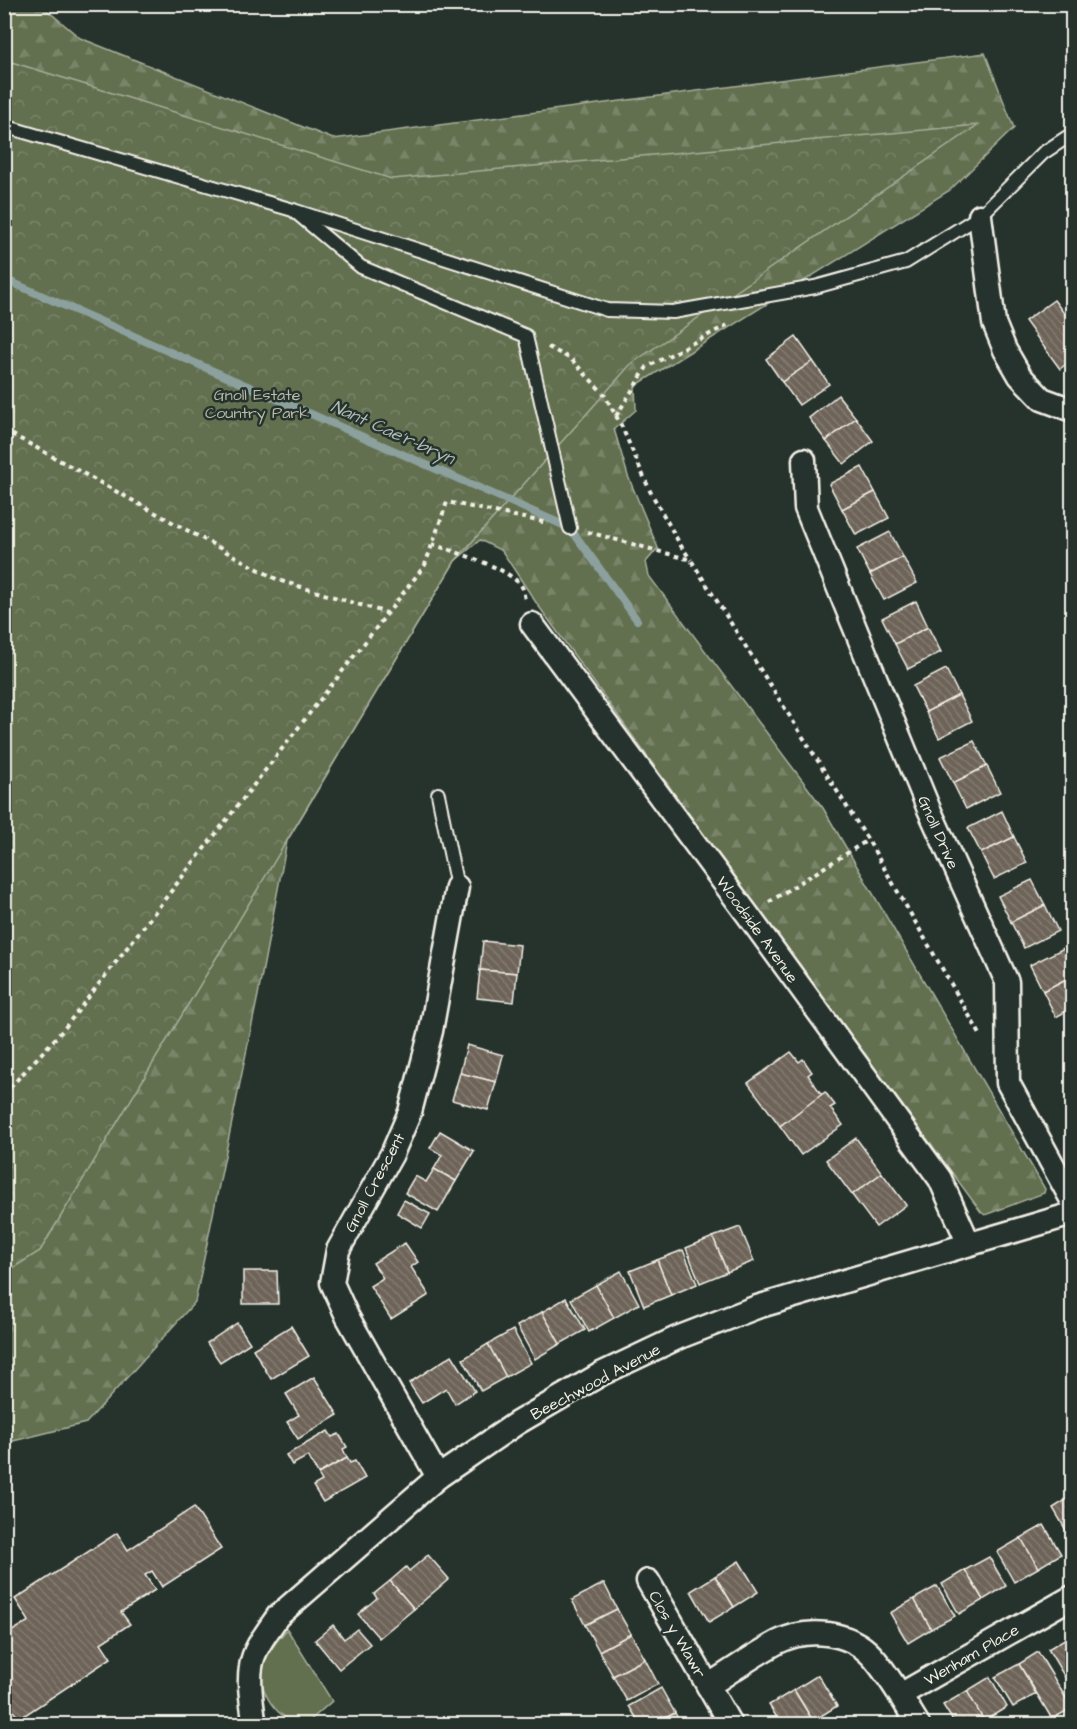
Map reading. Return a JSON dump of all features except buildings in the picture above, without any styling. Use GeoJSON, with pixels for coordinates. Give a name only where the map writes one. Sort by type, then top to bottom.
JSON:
{"type":"FeatureCollection","features":[{"type":"Feature","properties":{"kind":"street"},"geometry":{"type":"LineString","coordinates":[[980,216],[994,323],[1005,350],[1020,376],[1042,399],[1072,410]]}},
{"type":"Feature","properties":{"kind":"street","name":"Gnoll Drive"},"geometry":{"type":"LineString","coordinates":[[804,460],[806,508],[928,807],[1007,982],[1008,1083],[1072,1200]]}},
{"type":"Feature","properties":{"kind":"street","name":"Woodside Avenue"},"geometry":{"type":"LineString","coordinates":[[532,624],[940,1179],[969,1244]]}},
{"type":"Feature","properties":{"kind":"street","name":"Gnoll Crescent"},"geometry":{"type":"LineString","coordinates":[[438,1477],[347,1316],[332,1283],[338,1250],[392,1154],[410,1113],[431,1031],[457,887]]}},
{"type":"Feature","properties":{"kind":"street","name":"Beechwood Avenue"},"geometry":{"type":"LineString","coordinates":[[251,1723],[251,1665],[260,1643],[278,1616],[438,1477],[518,1424],[601,1374],[677,1338],[757,1307],[1072,1214]]}},
{"type":"Feature","properties":{"kind":"street","name":"Clos y Wawr"},"geometry":{"type":"LineString","coordinates":[[648,1581],[730,1725]]}},
{"type":"Feature","properties":{"kind":"street","name":"Wenham Place"},"geometry":{"type":"LineString","coordinates":[[900,1695],[1072,1597]]}},
{"type":"Feature","properties":{"kind":"street","name":"Clos y Wawr"},"geometry":{"type":"LineString","coordinates":[[708,1686],[780,1641],[797,1635],[825,1633],[839,1636],[872,1656],[900,1695]]}},
{"type":"Feature","properties":{"kind":"street"},"geometry":{"type":"LineString","coordinates":[[900,1695],[918,1725]]}},
{"type":"Feature","properties":{"kind":"lane"},"geometry":{"type":"LineString","coordinates":[[4,126],[293,210],[607,310],[673,312],[815,287],[906,262],[980,216],[1043,153],[1072,134]]}},
{"type":"Feature","properties":{"kind":"lane"},"geometry":{"type":"LineString","coordinates":[[293,210],[361,267],[526,336],[570,528]]}},
{"type":"Feature","properties":{"kind":"lane","name":"Gnoll Crescent"},"geometry":{"type":"LineString","coordinates":[[438,794],[457,887]]}},
{"type":"Feature","properties":{"kind":"path"},"geometry":{"type":"LineString","coordinates":[[616,416],[647,367],[732,322]]}},
{"type":"Feature","properties":{"kind":"path"},"geometry":{"type":"LineString","coordinates":[[526,336],[571,359],[604,394],[650,490],[691,560],[868,840],[985,1042]]}},
{"type":"Feature","properties":{"kind":"path"},"geometry":{"type":"LineString","coordinates":[[4,430],[278,580],[387,613]]}},
{"type":"Feature","properties":{"kind":"path"},"geometry":{"type":"LineString","coordinates":[[4,1094],[63,1030],[425,565],[447,502],[570,528],[691,560]]}},
{"type":"Feature","properties":{"kind":"path"},"geometry":{"type":"LineString","coordinates":[[432,544],[471,557],[506,573],[522,587],[532,624]]}},
{"type":"Feature","properties":{"kind":"path"},"geometry":{"type":"LineString","coordinates":[[748,915],[868,840]]}},
{"type":"Feature","properties":{"kind":"green space","name":"Gnoll Estate Country Park"},"geometry":{"type":"Polygon","coordinates":[[[4,5],[41,5],[80,38],[333,139],[985,53],[1014,128],[950,190],[635,386],[636,410],[614,429],[628,476],[658,548],[646,562],[649,576],[823,808],[1045,1189],[1044,1193],[985,1215],[981,1212],[757,908],[535,601],[502,551],[480,540],[455,561],[287,841],[195,1302],[86,1423],[5,1443],[4,5]]]}},
{"type":"Feature","properties":{"kind":"green space","name":"Gnoll Estate Country Park"},"geometry":{"type":"Polygon","coordinates":[[[5,60],[392,179],[978,125],[631,364],[455,561],[40,1251],[5,1273],[5,60]]]}},
{"type":"Feature","properties":{"kind":"green space"},"geometry":{"type":"Polygon","coordinates":[[[287,1629],[332,1701],[306,1724],[286,1718],[278,1712],[262,1684],[261,1674],[265,1659],[287,1629]]]}},
{"type":"Feature","properties":{"kind":"waterway","name":"Nant Cae'r-bryn"},"geometry":{"type":"LineString","coordinates":[[4,279],[570,528],[637,620]]}}]}
